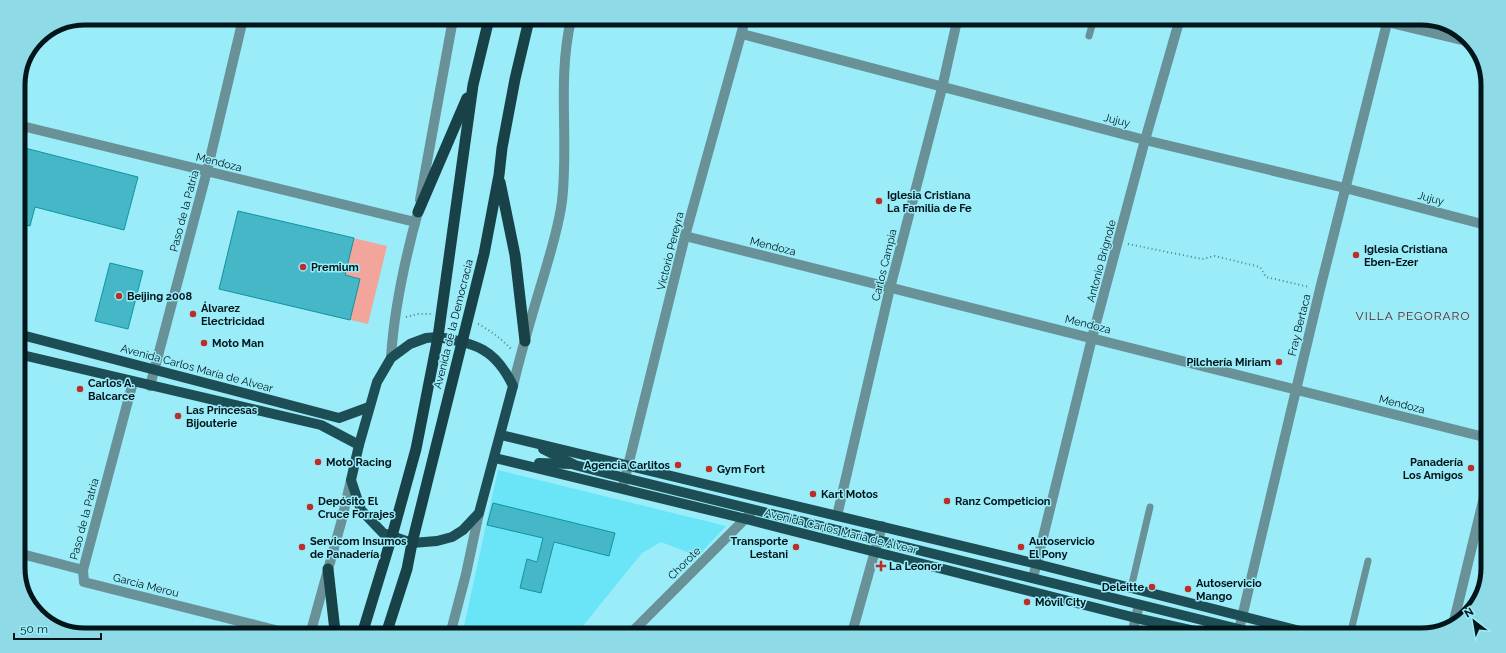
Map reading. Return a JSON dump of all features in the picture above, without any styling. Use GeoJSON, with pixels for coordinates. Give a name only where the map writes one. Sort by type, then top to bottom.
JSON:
{"type":"FeatureCollection","features":[{"type":"Feature","properties":{"kind":"highway","name":"Avenida de la Democracia"},"geometry":{"type":"LineString","coordinates":[[364,628],[392,536],[416,449],[438,337],[473,85],[488,25]]}},
{"type":"Feature","properties":{"kind":"highway","name":"Avenida de la Democracia"},"geometry":{"type":"LineString","coordinates":[[388,628],[407,569],[412,543],[484,254],[499,175],[502,148],[528,25]]}},
{"type":"Feature","properties":{"kind":"highway"},"geometry":{"type":"LineString","coordinates":[[416,217],[473,85]]}},
{"type":"Feature","properties":{"kind":"highway"},"geometry":{"type":"LineString","coordinates":[[499,175],[515,255],[525,341]]}},
{"type":"Feature","properties":{"kind":"highway"},"geometry":{"type":"LineString","coordinates":[[328,569],[335,628]]}},
{"type":"Feature","properties":{"kind":"main road","name":"Avenida Carlos María de Alvear"},"geometry":{"type":"LineString","coordinates":[[25,336],[339,418],[369,407]]}},
{"type":"Feature","properties":{"kind":"main road"},"geometry":{"type":"LineString","coordinates":[[438,337],[462,341],[479,347],[494,357],[505,370],[513,386],[501,435],[479,512],[463,530],[452,537],[437,541],[412,543],[383,533],[361,510],[351,480],[358,445],[377,382],[391,358],[410,344],[426,338],[438,337]]}},
{"type":"Feature","properties":{"kind":"main road"},"geometry":{"type":"LineString","coordinates":[[25,356],[322,425],[358,445]]}},
{"type":"Feature","properties":{"kind":"main road","name":"Avenida Carlos María de Alvear"},"geometry":{"type":"LineString","coordinates":[[501,435],[882,526],[1289,628]]}},
{"type":"Feature","properties":{"kind":"main road","name":"Avenida Carlos María de Alvear"},"geometry":{"type":"LineString","coordinates":[[527,441],[575,465],[753,511],[878,539],[1034,578],[1224,628]]}},
{"type":"Feature","properties":{"kind":"main road","name":"Avenida Carlos María de Alvear"},"geometry":{"type":"LineString","coordinates":[[495,458],[623,488],[1136,618],[1181,628]]}},
{"type":"Feature","properties":{"kind":"main road","name":"Avenida Carlos María de Alvear"},"geometry":{"type":"LineString","coordinates":[[516,463],[575,465]]}},
{"type":"Feature","properties":{"kind":"street","name":"Paso de la Patria"},"geometry":{"type":"LineString","coordinates":[[150,386],[207,171],[242,25]]}},
{"type":"Feature","properties":{"kind":"street"},"geometry":{"type":"LineString","coordinates":[[391,358],[393,329],[398,301],[416,217],[451,25]]}},
{"type":"Feature","properties":{"kind":"street"},"geometry":{"type":"LineString","coordinates":[[513,386],[556,233],[562,202],[564,180],[565,62],[570,25]]}},
{"type":"Feature","properties":{"kind":"street","name":"Victorio Pereyra"},"geometry":{"type":"LineString","coordinates":[[623,488],[685,236],[744,25]]}},
{"type":"Feature","properties":{"kind":"street","name":"Carlos Campia"},"geometry":{"type":"LineString","coordinates":[[837,516],[890,288],[957,25]]}},
{"type":"Feature","properties":{"kind":"street","name":"Antonio Brignole"},"geometry":{"type":"LineString","coordinates":[[1034,578],[1092,338],[1119,242],[1145,140],[1178,25]]}},
{"type":"Feature","properties":{"kind":"street","name":"Fray Bertaca"},"geometry":{"type":"LineString","coordinates":[[1240,628],[1320,289],[1386,25]]}},
{"type":"Feature","properties":{"kind":"street"},"geometry":{"type":"LineString","coordinates":[[1399,25],[1459,39]]}},
{"type":"Feature","properties":{"kind":"street","name":"Jujuy"},"geometry":{"type":"LineString","coordinates":[[742,34],[942,88],[1145,140],[1345,188],[1481,224]]}},
{"type":"Feature","properties":{"kind":"street","name":"Mendoza"},"geometry":{"type":"LineString","coordinates":[[25,127],[207,171],[416,217]]}},
{"type":"Feature","properties":{"kind":"street","name":"Mendoza"},"geometry":{"type":"LineString","coordinates":[[685,236],[1481,436]]}},
{"type":"Feature","properties":{"kind":"street","name":"Paso de la Patria"},"geometry":{"type":"LineString","coordinates":[[83,570],[133,382]]}},
{"type":"Feature","properties":{"kind":"street"},"geometry":{"type":"LineString","coordinates":[[312,628],[351,480]]}},
{"type":"Feature","properties":{"kind":"street"},"geometry":{"type":"LineString","coordinates":[[1455,617],[1481,509]]}},
{"type":"Feature","properties":{"kind":"street","name":"Chorote"},"geometry":{"type":"LineString","coordinates":[[636,628],[753,511]]}},
{"type":"Feature","properties":{"kind":"street"},"geometry":{"type":"LineString","coordinates":[[452,628],[466,574],[479,512]]}},
{"type":"Feature","properties":{"kind":"street"},"geometry":{"type":"LineString","coordinates":[[853,628],[882,526]]}},
{"type":"Feature","properties":{"kind":"street"},"geometry":{"type":"LineString","coordinates":[[25,555],[83,570]]}},
{"type":"Feature","properties":{"kind":"street","name":"García Merou"},"geometry":{"type":"LineString","coordinates":[[83,570],[84,582],[267,628]]}},
{"type":"Feature","properties":{"kind":"street"},"geometry":{"type":"LineString","coordinates":[[1134,628],[1139,605]]}},
{"type":"Feature","properties":{"kind":"lane"},"geometry":{"type":"LineString","coordinates":[[1089,36],[1092,25]]}},
{"type":"Feature","properties":{"kind":"lane"},"geometry":{"type":"LineString","coordinates":[[1131,588],[1150,507]]}},
{"type":"Feature","properties":{"kind":"lane"},"geometry":{"type":"LineString","coordinates":[[1352,628],[1368,561]]}},
{"type":"Feature","properties":{"kind":"path"},"geometry":{"type":"LineString","coordinates":[[1119,242],[1202,259],[1215,256],[1260,267],[1266,277],[1320,289]]}},
{"type":"Feature","properties":{"kind":"shaded area","name":"Premium"},"geometry":{"type":"Polygon","coordinates":[[[238,211],[387,246],[368,324],[219,289],[238,211]]]}},
{"type":"Feature","properties":{"kind":"shaded area"},"geometry":{"type":"Polygon","coordinates":[[[498,470],[726,526],[698,556],[661,542],[642,553],[581,628],[464,628],[498,470]]]}},
{"type":"Feature","properties":{"kind":"building"},"geometry":{"type":"Polygon","coordinates":[[[25,148],[138,177],[124,230],[35,207],[30,226],[25,225],[25,148]]]}},
{"type":"Feature","properties":{"kind":"building","name":"Premium"},"geometry":{"type":"Polygon","coordinates":[[[238,211],[354,238],[345,275],[360,279],[350,320],[219,289],[238,211]]]}},
{"type":"Feature","properties":{"kind":"building","name":"Beijing 2008"},"geometry":{"type":"Polygon","coordinates":[[[110,263],[143,271],[128,329],[95,321],[110,263]]]}},
{"type":"Feature","properties":{"kind":"building"},"geometry":{"type":"Polygon","coordinates":[[[493,503],[615,533],[609,556],[554,542],[541,593],[520,588],[527,559],[537,562],[543,538],[487,525],[493,503]]]}},
{"type":"Feature","properties":{"kind":"place","name":"Iglesia Cristiana La Familia de Fe"},"geometry":{"type":"Point","coordinates":[879,201]}},
{"type":"Feature","properties":{"kind":"place","name":"Iglesia Cristiana Eben-Ezer"},"geometry":{"type":"Point","coordinates":[1356,255]}},
{"type":"Feature","properties":{"kind":"place","name":"Premium"},"geometry":{"type":"Point","coordinates":[303,267]}},
{"type":"Feature","properties":{"kind":"place","name":"Beijing 2008"},"geometry":{"type":"Point","coordinates":[119,296]}},
{"type":"Feature","properties":{"kind":"place","name":"Álvarez Electricidad"},"geometry":{"type":"Point","coordinates":[193,314]}},
{"type":"Feature","properties":{"kind":"place","name":"Moto Man"},"geometry":{"type":"Point","coordinates":[204,343]}},
{"type":"Feature","properties":{"kind":"place","name":"Pilchería Miriam"},"geometry":{"type":"Point","coordinates":[1279,362]}},
{"type":"Feature","properties":{"kind":"place","name":"Carlos A. Balcarce"},"geometry":{"type":"Point","coordinates":[80,389]}},
{"type":"Feature","properties":{"kind":"place","name":"Las Princesas Bijouterie"},"geometry":{"type":"Point","coordinates":[178,416]}},
{"type":"Feature","properties":{"kind":"place","name":"Moto Racing"},"geometry":{"type":"Point","coordinates":[318,462]}},
{"type":"Feature","properties":{"kind":"place","name":"Agencia Carlitos"},"geometry":{"type":"Point","coordinates":[678,465]}},
{"type":"Feature","properties":{"kind":"place","name":"Panadería Los Amigos"},"geometry":{"type":"Point","coordinates":[1471,468]}},
{"type":"Feature","properties":{"kind":"place","name":"Gym Fort"},"geometry":{"type":"Point","coordinates":[709,469]}},
{"type":"Feature","properties":{"kind":"place","name":"Kart Motos"},"geometry":{"type":"Point","coordinates":[813,494]}},
{"type":"Feature","properties":{"kind":"place","name":"Ranz Competicion"},"geometry":{"type":"Point","coordinates":[947,501]}},
{"type":"Feature","properties":{"kind":"place","name":"Depósito El Cruce Forrajes"},"geometry":{"type":"Point","coordinates":[310,507]}},
{"type":"Feature","properties":{"kind":"place","name":"Servicom Insumos de Panadería"},"geometry":{"type":"Point","coordinates":[302,547]}},
{"type":"Feature","properties":{"kind":"place","name":"Transporte Lestani"},"geometry":{"type":"Point","coordinates":[796,547]}},
{"type":"Feature","properties":{"kind":"place","name":"Autoservicio El Pony"},"geometry":{"type":"Point","coordinates":[1021,547]}},
{"type":"Feature","properties":{"kind":"place","name":"La Leonor"},"geometry":{"type":"Point","coordinates":[881,566]}},
{"type":"Feature","properties":{"kind":"place","name":"Deleitte"},"geometry":{"type":"Point","coordinates":[1152,587]}},
{"type":"Feature","properties":{"kind":"place","name":"Autoservicio Mango"},"geometry":{"type":"Point","coordinates":[1188,589]}},
{"type":"Feature","properties":{"kind":"place","name":"Móvil City"},"geometry":{"type":"Point","coordinates":[1027,602]}},
{"type":"Feature","properties":{"kind":"district","name":"VILLA PEGORARO"},"geometry":{"type":"Point","coordinates":[1413,316]}}]}
